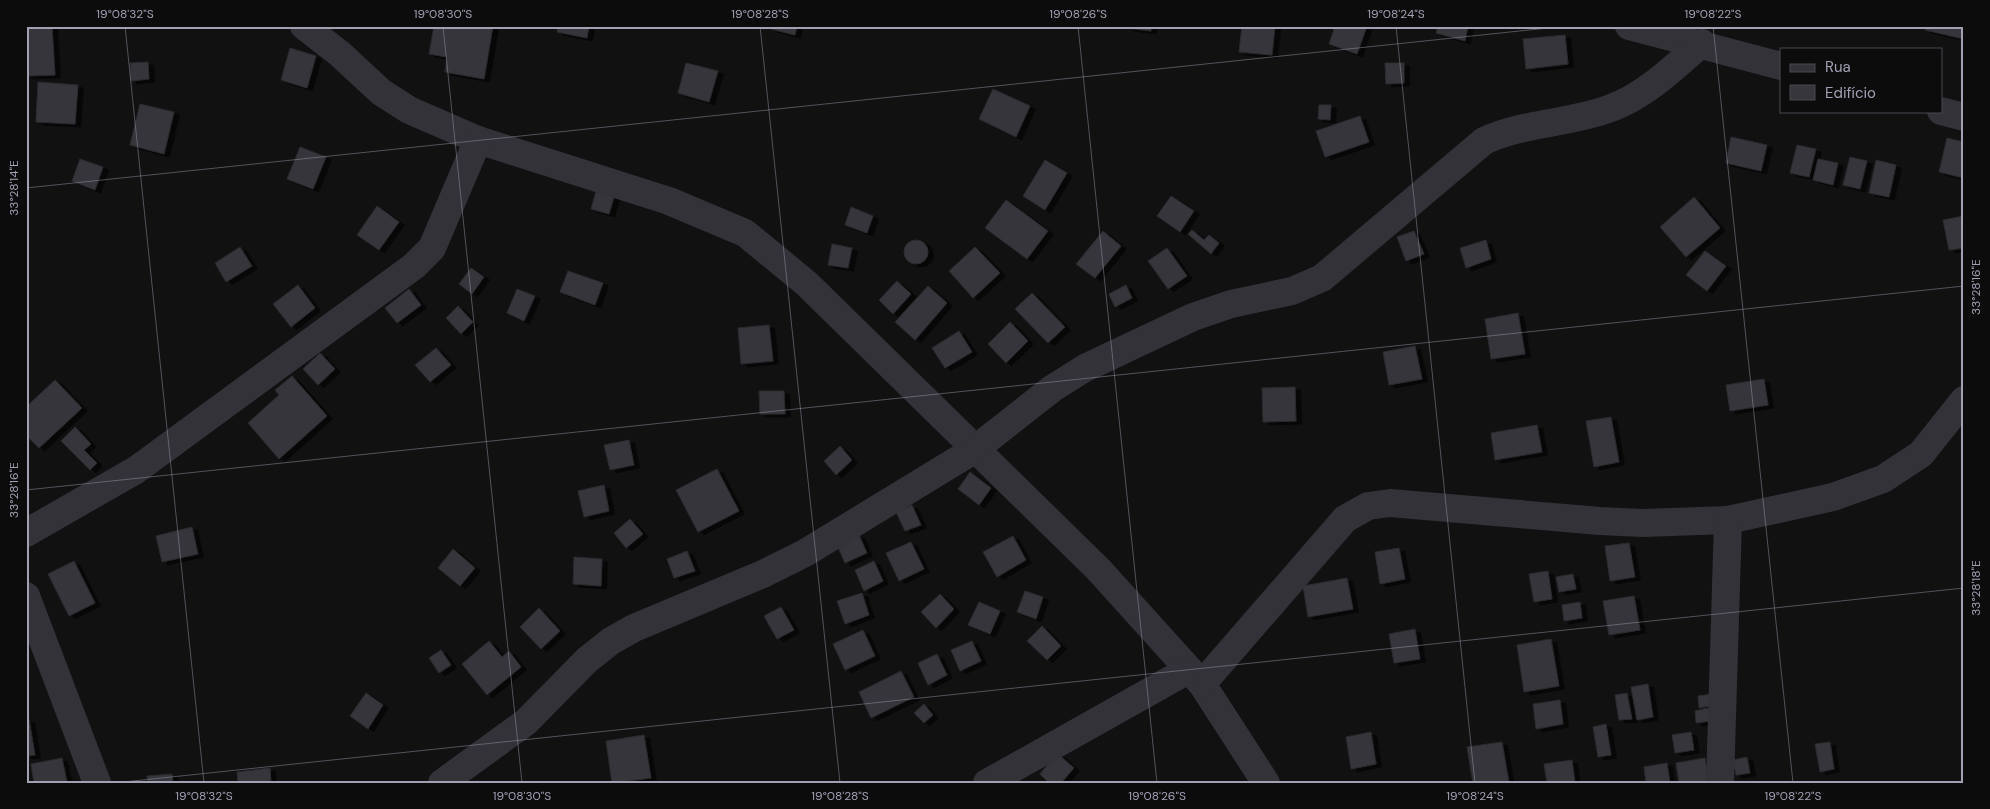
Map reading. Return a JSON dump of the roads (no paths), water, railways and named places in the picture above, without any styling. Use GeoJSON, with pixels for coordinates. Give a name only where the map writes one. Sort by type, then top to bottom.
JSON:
{"type":"FeatureCollection","features":[{"type":"Feature","properties":{"kind":"street"},"geometry":{"type":"LineString","coordinates":[[304,26],[340,54],[381,92],[410,110],[478,140],[669,201],[746,234],[807,284],[974,450],[1099,570],[1195,677],[1266,783]]}},
{"type":"Feature","properties":{"kind":"street"},"geometry":{"type":"LineString","coordinates":[[1629,26],[1702,43],[1780,66]]}},
{"type":"Feature","properties":{"kind":"street"},"geometry":{"type":"LineString","coordinates":[[442,783],[526,722],[587,660],[610,641],[634,628],[763,574],[805,553],[974,450],[1053,388],[1085,368],[1193,317],[1231,304],[1292,291],[1322,278],[1484,141],[1506,131],[1569,119],[1612,108],[1652,85],[1702,43]]}},
{"type":"Feature","properties":{"kind":"street"},"geometry":{"type":"LineString","coordinates":[[1942,111],[1964,117]]}},
{"type":"Feature","properties":{"kind":"street"},"geometry":{"type":"LineString","coordinates":[[26,533],[136,470],[414,266],[432,248],[478,140]]}},
{"type":"Feature","properties":{"kind":"street"},"geometry":{"type":"LineString","coordinates":[[987,783],[1195,677],[1345,519],[1368,506],[1390,503],[1643,523],[1728,520],[1833,497],[1883,479],[1921,454],[1964,400]]}},
{"type":"Feature","properties":{"kind":"street"},"geometry":{"type":"LineString","coordinates":[[1720,783],[1728,520]]}},
{"type":"Feature","properties":{"kind":"street"},"geometry":{"type":"LineString","coordinates":[[26,596],[97,783]]}}]}
